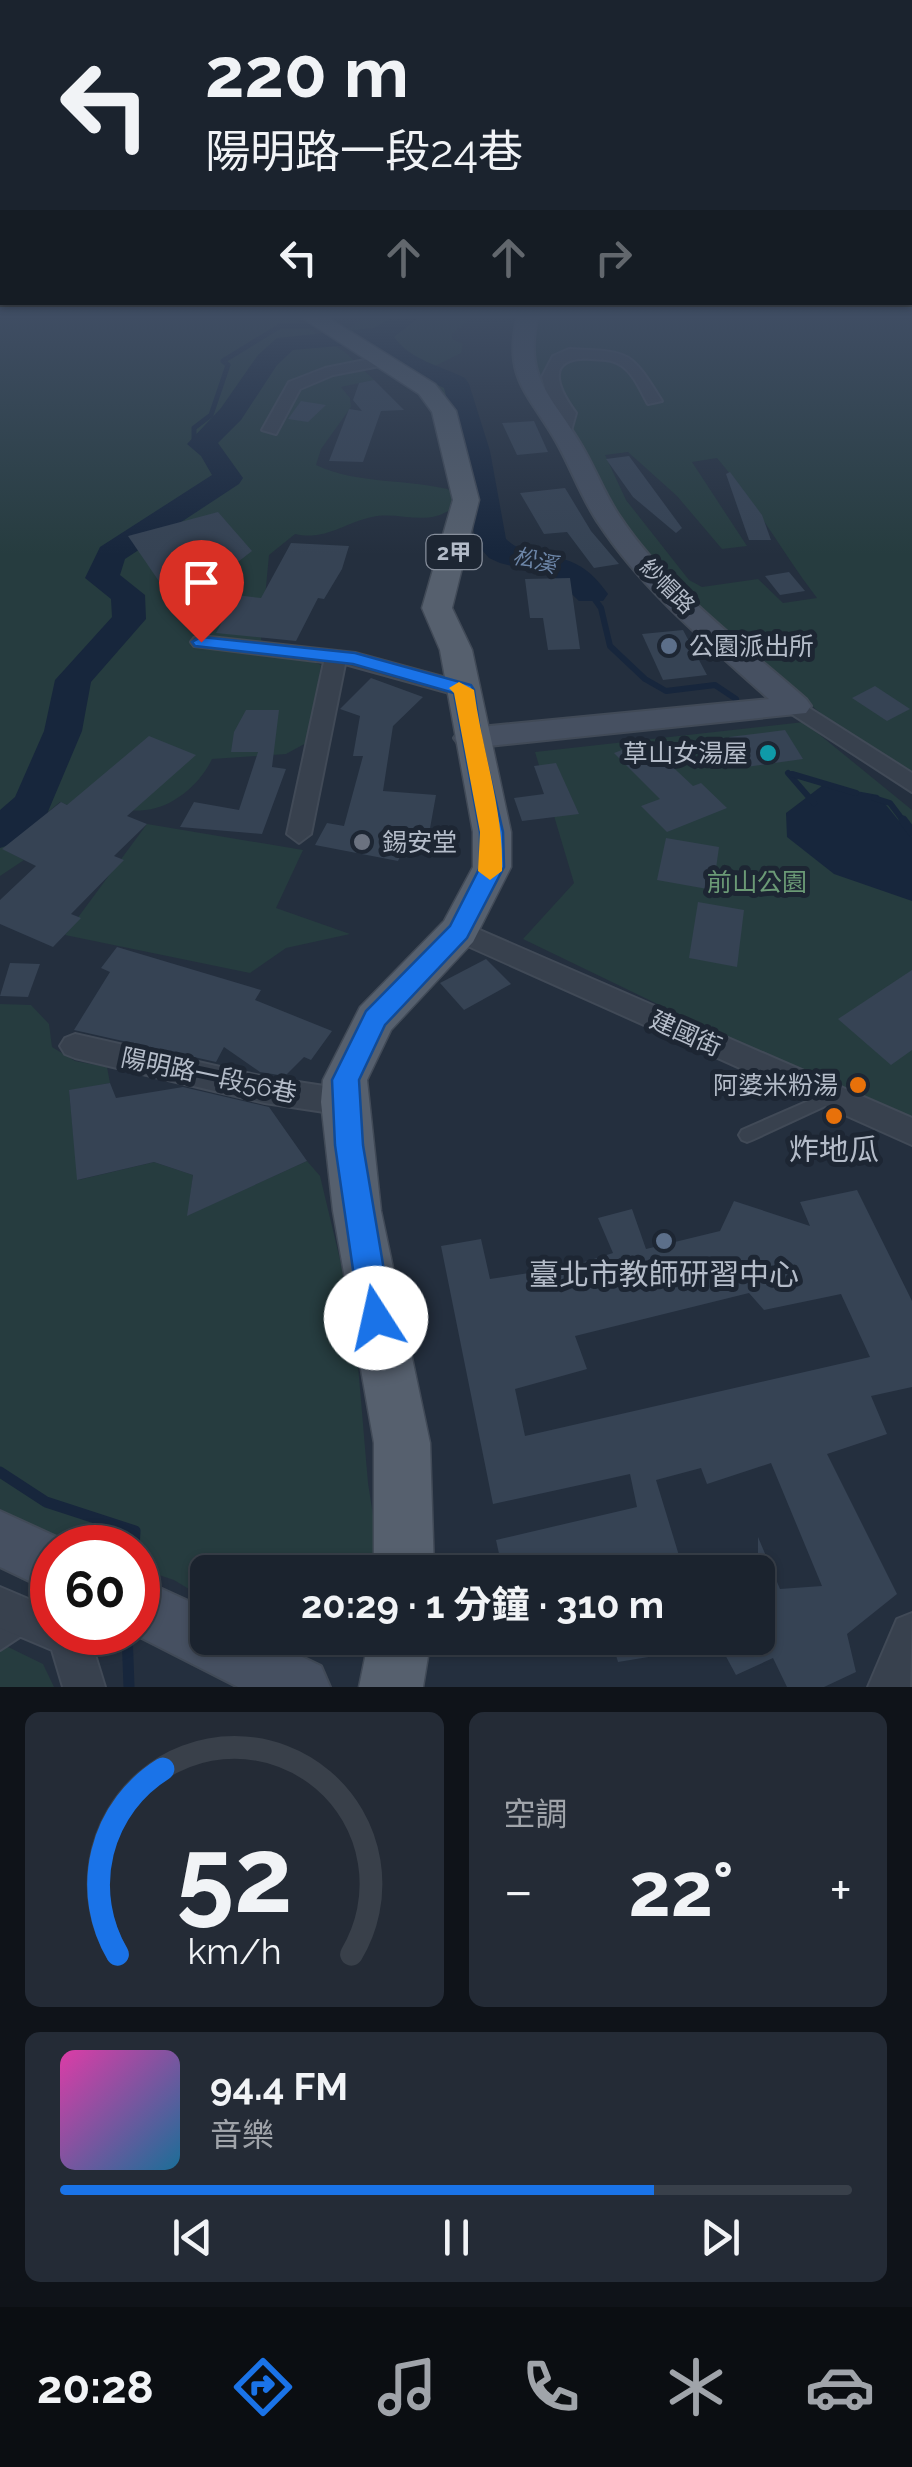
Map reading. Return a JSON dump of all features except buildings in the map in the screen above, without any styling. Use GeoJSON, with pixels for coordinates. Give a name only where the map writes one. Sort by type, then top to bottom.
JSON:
{"type":"FeatureCollection","features":[{"type":"Feature","properties":{"kind":"main road","name":"2甲"},"geometry":{"type":"LineString","coordinates":[[404,1555],[402,1443],[360,1229],[344,1102],[346,1080],[375,1018],[459,932],[492,867],[492,832],[470,738],[456,650],[437,608],[466,500],[438,398]]}},
{"type":"Feature","properties":{"kind":"main road"},"geometry":{"type":"LineString","coordinates":[[391,1687],[397,1655]]}},
{"type":"Feature","properties":{"kind":"street"},"geometry":{"type":"LineString","coordinates":[[270,430],[286,398]]}},
{"type":"Feature","properties":{"kind":"street","name":"紗帽路"},"geometry":{"type":"LineString","coordinates":[[540,398],[628,546],[711,630],[795,706],[912,784]]}},
{"type":"Feature","properties":{"kind":"street"},"geometry":{"type":"LineString","coordinates":[[557,398],[568,413],[564,434]]}},
{"type":"Feature","properties":{"kind":"street"},"geometry":{"type":"LineString","coordinates":[[651,398],[654,402]]}},
{"type":"Feature","properties":{"kind":"street"},"geometry":{"type":"LineString","coordinates":[[201,642],[336,657],[424,675],[464,690]]}},
{"type":"Feature","properties":{"kind":"street"},"geometry":{"type":"LineString","coordinates":[[299,834],[336,657]]}},
{"type":"Feature","properties":{"kind":"street"},"geometry":{"type":"LineString","coordinates":[[470,738],[795,706]]}},
{"type":"Feature","properties":{"kind":"street","name":"建國街"},"geometry":{"type":"LineString","coordinates":[[459,932],[912,1132]]}},
{"type":"Feature","properties":{"kind":"street","name":"陽明路一段56巷"},"geometry":{"type":"LineString","coordinates":[[75,1046],[266,1090],[344,1102]]}},
{"type":"Feature","properties":{"kind":"street"},"geometry":{"type":"LineString","coordinates":[[0,1538],[30,1553]]}},
{"type":"Feature","properties":{"kind":"street"},"geometry":{"type":"LineString","coordinates":[[160,1617],[300,1687]]}},
{"type":"Feature","properties":{"kind":"street"},"geometry":{"type":"LineString","coordinates":[[29,1625],[69,1637],[84,1687]]}},
{"type":"Feature","properties":{"kind":"street"},"geometry":{"type":"LineString","coordinates":[[890,1687],[912,1634]]}},
{"type":"Feature","properties":{"kind":"lane"},"geometry":{"type":"LineString","coordinates":[[747,1135],[829,1098]]}},
{"type":"Feature","properties":{"kind":"green space"},"geometry":{"type":"Polygon","coordinates":[[[0,398],[350,398],[351,407],[321,449],[316,465],[349,476],[455,491],[451,509],[442,514],[422,518],[372,517],[316,535],[295,534],[269,555],[261,640],[321,665],[308,742],[286,754],[212,759],[185,793],[155,808],[102,807],[82,811],[60,802],[3,849],[24,860],[0,876],[0,398]]]}},
{"type":"Feature","properties":{"kind":"green space"},"geometry":{"type":"Polygon","coordinates":[[[543,398],[912,398],[912,774],[832,723],[716,624],[632,544],[543,398]],[[628,452],[605,455],[626,500],[689,580],[702,587],[758,579],[783,603],[817,598],[717,458],[692,462],[747,546],[722,549],[677,496],[628,452]]]}},
{"type":"Feature","properties":{"kind":"green space","name":"前山公園"},"geometry":{"type":"Polygon","coordinates":[[[804,722],[912,810],[912,1127],[523,939],[574,883],[535,752],[804,722]]]}},
{"type":"Feature","properties":{"kind":"green space"},"geometry":{"type":"Polygon","coordinates":[[[147,824],[303,850],[276,908],[350,934],[286,948],[250,973],[65,935],[147,824]]]}},
{"type":"Feature","properties":{"kind":"green space"},"geometry":{"type":"Polygon","coordinates":[[[0,1004],[31,1005],[49,1024],[52,1047],[75,1061],[107,1067],[110,1083],[69,1091],[78,1180],[154,1162],[193,1175],[188,1215],[307,1161],[320,1176],[354,1318],[368,1483],[379,1555],[190,1555],[190,1590],[160,1575],[160,1525],[30,1527],[0,1509],[0,1004]]]}},
{"type":"Feature","properties":{"kind":"green space"},"geometry":{"type":"Polygon","coordinates":[[[0,1643],[43,1664],[54,1687],[0,1687],[0,1643]]]}},
{"type":"Feature","properties":{"kind":"water"},"geometry":{"type":"Polygon","coordinates":[[[823,785],[878,795],[912,837],[912,901],[834,874],[787,837],[786,813],[823,785]]]}},
{"type":"Feature","properties":{"kind":"waterway"},"geometry":{"type":"LineString","coordinates":[[201,444],[194,442],[194,428],[211,415],[217,398]]}},
{"type":"Feature","properties":{"kind":"waterway"},"geometry":{"type":"LineString","coordinates":[[0,833],[32,804],[63,731],[73,680],[129,619],[128,595],[102,578],[111,554],[228,478],[212,451],[201,444],[242,398]]}},
{"type":"Feature","properties":{"kind":"waterway","name":"松溪"},"geometry":{"type":"LineString","coordinates":[[461,398],[476,451],[486,528],[492,543],[511,556],[566,570],[591,594]]}},
{"type":"Feature","properties":{"kind":"waterway","name":"松溪"},"geometry":{"type":"LineString","coordinates":[[591,594],[601,608],[610,646],[645,679],[666,691],[715,685],[736,699]]}},
{"type":"Feature","properties":{"kind":"waterway","name":"松溪"},"geometry":{"type":"LineString","coordinates":[[788,773],[814,803]]}},
{"type":"Feature","properties":{"kind":"waterway","name":"松溪"},"geometry":{"type":"LineString","coordinates":[[792,774],[856,793]]}},
{"type":"Feature","properties":{"kind":"waterway","name":"松溪"},"geometry":{"type":"LineString","coordinates":[[874,798],[890,803],[905,823]]}},
{"type":"Feature","properties":{"kind":"waterway","name":"松溪"},"geometry":{"type":"LineString","coordinates":[[903,820],[912,832]]}},
{"type":"Feature","properties":{"kind":"waterway"},"geometry":{"type":"LineString","coordinates":[[0,1472],[46,1502],[117,1525]]}},
{"type":"Feature","properties":{"kind":"waterway"},"geometry":{"type":"LineString","coordinates":[[128,1655],[129,1687]]}},
{"type":"Feature","properties":{"kind":"slow traffic"},"geometry":{"type":"LineString","coordinates":[[459,688],[464,690],[470,738],[492,832],[490,871]]}},
{"type":"Feature","properties":{"kind":"place","name":"公園派出所"},"geometry":{"type":"Point","coordinates":[669,646]}},
{"type":"Feature","properties":{"kind":"place","name":"草山女湯屋"},"geometry":{"type":"Point","coordinates":[768,753]}},
{"type":"Feature","properties":{"kind":"place","name":"錫安堂"},"geometry":{"type":"Point","coordinates":[362,842]}},
{"type":"Feature","properties":{"kind":"place","name":"阿婆米粉湯"},"geometry":{"type":"Point","coordinates":[858,1085]}},
{"type":"Feature","properties":{"kind":"place","name":"炸地瓜"},"geometry":{"type":"Point","coordinates":[834,1116]}},
{"type":"Feature","properties":{"kind":"place","name":"臺北市教師研習中心"},"geometry":{"type":"Point","coordinates":[664,1241]}},
{"type":"Feature","properties":{"kind":"route"},"geometry":{"type":"LineString","coordinates":[[201,642],[355,658],[424,675],[464,690],[470,738],[492,832],[492,867],[459,932],[375,1018],[346,1080],[344,1102],[349,1145],[376,1318]]}}]}
